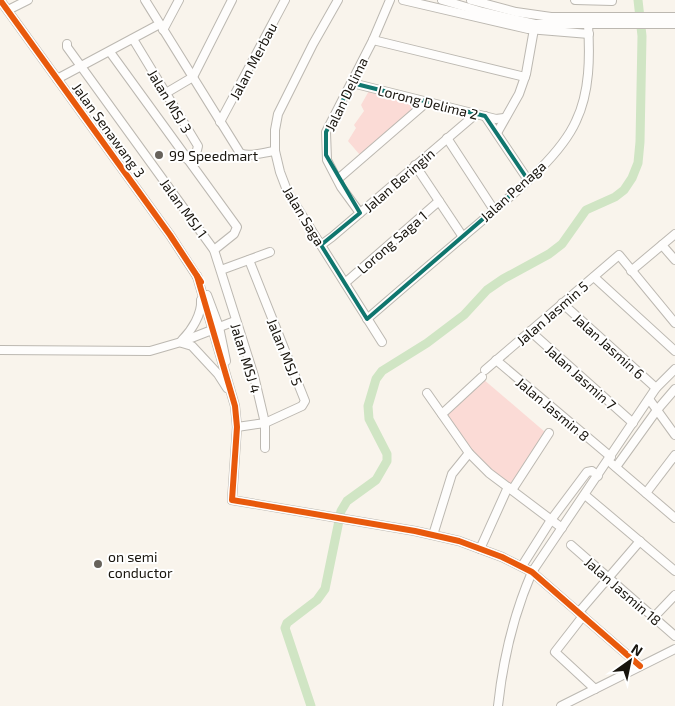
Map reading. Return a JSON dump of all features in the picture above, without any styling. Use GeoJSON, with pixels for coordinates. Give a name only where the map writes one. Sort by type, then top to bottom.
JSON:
{"type":"FeatureCollection","features":[{"type":"Feature","properties":{"kind":"street","name":"Jalan Senawang 3"},"geometry":{"type":"LineString","coordinates":[[0,0],[170,235],[205,289],[216,328]]}},
{"type":"Feature","properties":{"kind":"street"},"geometry":{"type":"LineString","coordinates":[[8,10],[26,0]]}},
{"type":"Feature","properties":{"kind":"street"},"geometry":{"type":"LineString","coordinates":[[145,0],[160,28],[240,153],[243,155],[275,150]]}},
{"type":"Feature","properties":{"kind":"street"},"geometry":{"type":"LineString","coordinates":[[57,79],[133,39],[160,28],[180,0]]}},
{"type":"Feature","properties":{"kind":"street"},"geometry":{"type":"LineString","coordinates":[[166,93],[193,77],[232,0]]}},
{"type":"Feature","properties":{"kind":"street","name":"Jalan Saga"},"geometry":{"type":"LineString","coordinates":[[338,0],[313,44],[278,114],[275,130],[275,150],[280,172],[288,193],[382,342]]}},
{"type":"Feature","properties":{"kind":"street","name":"Jalan Delima"},"geometry":{"type":"LineString","coordinates":[[360,213],[327,160],[326,132],[373,40],[390,0]]}},
{"type":"Feature","properties":{"kind":"street"},"geometry":{"type":"LineString","coordinates":[[403,0],[534,29],[589,34]]}},
{"type":"Feature","properties":{"kind":"street"},"geometry":{"type":"LineString","coordinates":[[442,0],[484,5],[551,17],[601,16],[631,20]]}},
{"type":"Feature","properties":{"kind":"street"},"geometry":{"type":"LineString","coordinates":[[471,0],[535,24],[588,24],[675,18]]}},
{"type":"Feature","properties":{"kind":"street"},"geometry":{"type":"LineString","coordinates":[[575,0],[612,1]]}},
{"type":"Feature","properties":{"kind":"street"},"geometry":{"type":"LineString","coordinates":[[578,16],[586,8],[587,0]]}},
{"type":"Feature","properties":{"kind":"street"},"geometry":{"type":"LineString","coordinates":[[587,0],[591,9],[601,16]]}},
{"type":"Feature","properties":{"kind":"street","name":"Jalan Merbau"},"geometry":{"type":"LineString","coordinates":[[220,122],[282,1]]}},
{"type":"Feature","properties":{"kind":"street"},"geometry":{"type":"LineString","coordinates":[[649,20],[675,24]]}},
{"type":"Feature","properties":{"kind":"street","name":"Jalan Penaga"},"geometry":{"type":"LineString","coordinates":[[367,319],[528,180],[557,150],[576,123],[581,110],[586,89],[588,24]]}},
{"type":"Feature","properties":{"kind":"street"},"geometry":{"type":"LineString","coordinates":[[497,133],[519,94],[525,77],[534,29]]}},
{"type":"Feature","properties":{"kind":"street","name":"Jalan MSJ 3"},"geometry":{"type":"LineString","coordinates":[[133,39],[198,146],[196,154],[187,159]]}},
{"type":"Feature","properties":{"kind":"street"},"geometry":{"type":"LineString","coordinates":[[373,40],[525,77]]}},
{"type":"Feature","properties":{"kind":"street","name":"Jalan MSJ 1"},"geometry":{"type":"LineString","coordinates":[[67,44],[67,47],[214,250],[221,270]]}},
{"type":"Feature","properties":{"kind":"street"},"geometry":{"type":"LineString","coordinates":[[110,52],[237,227],[234,234],[214,250]]}},
{"type":"Feature","properties":{"kind":"street","name":"Lorong Delima 2"},"geometry":{"type":"LineString","coordinates":[[352,83],[496,119],[504,118]]}},
{"type":"Feature","properties":{"kind":"street"},"geometry":{"type":"LineString","coordinates":[[338,179],[427,102]]}},
{"type":"Feature","properties":{"kind":"street","name":"Jalan Beringin"},"geometry":{"type":"LineString","coordinates":[[321,245],[332,238],[476,114]]}},
{"type":"Feature","properties":{"kind":"street"},"geometry":{"type":"LineString","coordinates":[[485,116],[528,180]]}},
{"type":"Feature","properties":{"kind":"street"},"geometry":{"type":"LineString","coordinates":[[447,138],[494,210]]}},
{"type":"Feature","properties":{"kind":"street"},"geometry":{"type":"LineString","coordinates":[[414,166],[462,237]]}},
{"type":"Feature","properties":{"kind":"street","name":"Lorong Saga 1"},"geometry":{"type":"LineString","coordinates":[[345,284],[439,201]]}},
{"type":"Feature","properties":{"kind":"street"},"geometry":{"type":"LineString","coordinates":[[675,234],[630,271],[675,323]]}},
{"type":"Feature","properties":{"kind":"street"},"geometry":{"type":"LineString","coordinates":[[662,244],[675,260]]}},
{"type":"Feature","properties":{"kind":"street"},"geometry":{"type":"LineString","coordinates":[[221,270],[270,252]]}},
{"type":"Feature","properties":{"kind":"street","name":"Jalan Jasmin 5"},"geometry":{"type":"LineString","coordinates":[[442,414],[496,360],[619,255],[630,271]]}},
{"type":"Feature","properties":{"kind":"street","name":"Jalan MSJ 5"},"geometry":{"type":"LineString","coordinates":[[249,260],[305,402],[302,406],[265,422]]}},
{"type":"Feature","properties":{"kind":"street","name":"Jalan MSJ 4"},"geometry":{"type":"LineString","coordinates":[[221,270],[235,321],[254,376],[265,422],[265,448]]}},
{"type":"Feature","properties":{"kind":"street","name":"Jalan Senawang 3"},"geometry":{"type":"LineString","coordinates":[[197,276],[216,328]]}},
{"type":"Feature","properties":{"kind":"street"},"geometry":{"type":"LineString","coordinates":[[594,277],[675,351]]}},
{"type":"Feature","properties":{"kind":"street"},"geometry":{"type":"LineString","coordinates":[[180,342],[190,331],[199,313],[202,304],[201,290]]}},
{"type":"Feature","properties":{"kind":"street","name":"Jalan Jasmin 6"},"geometry":{"type":"LineString","coordinates":[[562,304],[656,388]]}},
{"type":"Feature","properties":{"kind":"street"},"geometry":{"type":"LineString","coordinates":[[0,350],[150,351],[162,349],[235,321]]}},
{"type":"Feature","properties":{"kind":"street"},"geometry":{"type":"LineString","coordinates":[[216,328],[229,374],[237,427],[232,500],[434,535],[459,541],[522,566],[532,572],[640,666]]}},
{"type":"Feature","properties":{"kind":"street","name":"Jalan Jasmin 7"},"geometry":{"type":"LineString","coordinates":[[530,331],[633,423]]}},
{"type":"Feature","properties":{"kind":"street"},"geometry":{"type":"LineString","coordinates":[[180,342],[192,346],[218,374],[231,394],[235,406]]}},
{"type":"Feature","properties":{"kind":"street","name":"Jalan Jasmin 8"},"geometry":{"type":"LineString","coordinates":[[496,360],[675,518]]}},
{"type":"Feature","properties":{"kind":"street"},"geometry":{"type":"LineString","coordinates":[[498,706],[509,636],[519,602],[532,572],[656,388],[675,369]]}},
{"type":"Feature","properties":{"kind":"street"},"geometry":{"type":"LineString","coordinates":[[616,467],[657,410],[675,389]]}},
{"type":"Feature","properties":{"kind":"street"},"geometry":{"type":"LineString","coordinates":[[427,393],[469,453],[489,473],[562,528]]}},
{"type":"Feature","properties":{"kind":"street"},"geometry":{"type":"LineString","coordinates":[[649,399],[675,435]]}},
{"type":"Feature","properties":{"kind":"street"},"geometry":{"type":"LineString","coordinates":[[237,427],[265,422]]}},
{"type":"Feature","properties":{"kind":"street"},"geometry":{"type":"LineString","coordinates":[[480,549],[510,488],[549,433]]}},
{"type":"Feature","properties":{"kind":"street"},"geometry":{"type":"LineString","coordinates":[[434,535],[452,474],[469,453]]}},
{"type":"Feature","properties":{"kind":"street"},"geometry":{"type":"LineString","coordinates":[[646,493],[675,455]]}},
{"type":"Feature","properties":{"kind":"street"},"geometry":{"type":"LineString","coordinates":[[522,566],[551,520],[587,472],[592,471],[598,476]]}},
{"type":"Feature","properties":{"kind":"street"},"geometry":{"type":"LineString","coordinates":[[585,495],[675,571]]}},
{"type":"Feature","properties":{"kind":"street"},"geometry":{"type":"LineString","coordinates":[[595,689],[555,652],[608,578],[640,541]]}},
{"type":"Feature","properties":{"kind":"street","name":"Jalan Jasmin 18"},"geometry":{"type":"LineString","coordinates":[[571,546],[675,636]]}},
{"type":"Feature","properties":{"kind":"street"},"geometry":{"type":"LineString","coordinates":[[654,618],[675,595]]}},
{"type":"Feature","properties":{"kind":"street"},"geometry":{"type":"LineString","coordinates":[[561,706],[675,649]]}},
{"type":"Feature","properties":{"kind":"highlighted area"},"geometry":{"type":"Polygon","coordinates":[[[352,83],[485,116],[528,180],[367,319],[321,245],[360,213],[326,155],[326,132],[352,83]]]}},
{"type":"Feature","properties":{"kind":"shaded area"},"geometry":{"type":"Polygon","coordinates":[[[370,89],[424,101],[360,155],[348,141],[356,128],[354,125],[364,111],[361,105],[370,89]]]}},
{"type":"Feature","properties":{"kind":"shaded area"},"geometry":{"type":"Polygon","coordinates":[[[483,379],[545,432],[510,485],[471,452],[444,414],[483,379]]]}},
{"type":"Feature","properties":{"kind":"waterway"},"geometry":{"type":"LineString","coordinates":[[311,706],[285,628],[287,623],[317,600],[325,589],[341,511],[347,501],[376,480],[387,461],[387,454],[369,419],[368,406],[376,379],[382,371],[427,343],[464,315],[487,290],[549,254],[562,244],[586,210],[615,197],[624,190],[632,178],[638,163],[640,142],[642,36],[638,0]]}},
{"type":"Feature","properties":{"kind":"cycle path"},"geometry":{"type":"LineString","coordinates":[[0,0],[170,235],[201,282]]}},
{"type":"Feature","properties":{"kind":"cycle path"},"geometry":{"type":"LineString","coordinates":[[197,276],[235,406],[237,427],[232,500],[415,531],[459,541],[502,557],[532,572],[640,666]]}},
{"type":"Feature","properties":{"kind":"place","name":"99 Speedmart"},"geometry":{"type":"Point","coordinates":[159,155]}},
{"type":"Feature","properties":{"kind":"place","name":"on semi conductor"},"geometry":{"type":"Point","coordinates":[98,564]}}]}
